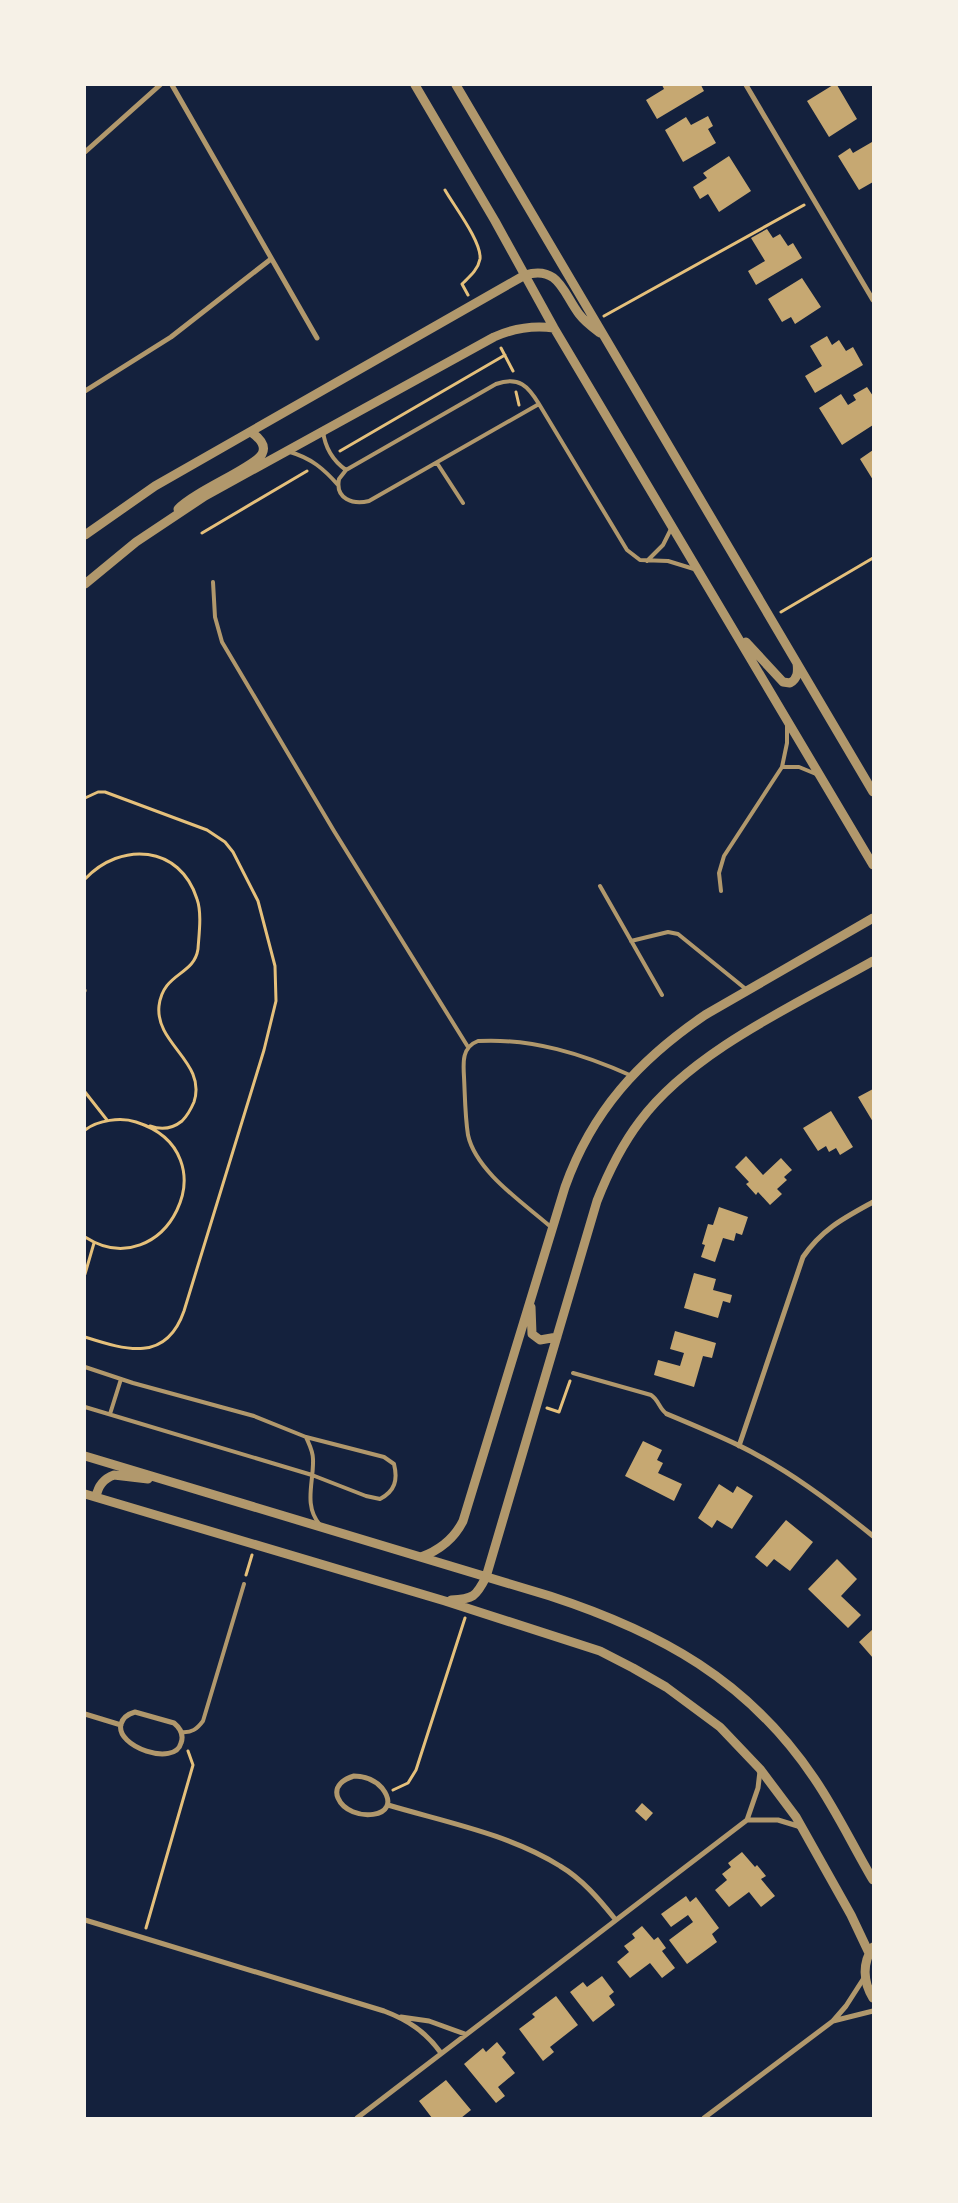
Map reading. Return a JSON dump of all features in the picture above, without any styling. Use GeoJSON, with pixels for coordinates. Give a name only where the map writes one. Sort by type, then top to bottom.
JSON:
{"type":"FeatureCollection","features":[{"type":"Feature","properties":{"kind":"street"},"geometry":{"type":"LineString","coordinates":[[85,152],[160,85]]}},
{"type":"Feature","properties":{"kind":"street"},"geometry":{"type":"LineString","coordinates":[[172,85],[317,338]]}},
{"type":"Feature","properties":{"kind":"street"},"geometry":{"type":"LineString","coordinates":[[415,85],[554,328],[732,624],[873,864]]}},
{"type":"Feature","properties":{"kind":"street"},"geometry":{"type":"LineString","coordinates":[[456,85],[873,792]]}},
{"type":"Feature","properties":{"kind":"street"},"geometry":{"type":"LineString","coordinates":[[746,85],[873,300]]}},
{"type":"Feature","properties":{"kind":"street"},"geometry":{"type":"LineString","coordinates":[[85,391],[171,337],[271,259]]}},
{"type":"Feature","properties":{"kind":"street"},"geometry":{"type":"LineString","coordinates":[[85,535],[155,486],[525,275],[537,271],[554,279],[567,292],[580,315],[589,326],[602,334]]}},
{"type":"Feature","properties":{"kind":"street"},"geometry":{"type":"LineString","coordinates":[[85,584],[129,547],[205,496],[507,330],[532,326],[554,328]]}},
{"type":"Feature","properties":{"kind":"street"},"geometry":{"type":"LineString","coordinates":[[172,517],[188,499],[262,455],[264,448],[262,442],[251,432]]}},
{"type":"Feature","properties":{"kind":"street"},"geometry":{"type":"LineString","coordinates":[[732,624],[780,681],[786,683],[793,681],[797,675],[797,664]]}},
{"type":"Feature","properties":{"kind":"street"},"geometry":{"type":"LineString","coordinates":[[421,1557],[440,1549],[448,1542],[463,1521],[552,1228],[580,1150],[603,1109],[632,1076],[684,1029],[747,990],[873,918]]}},
{"type":"Feature","properties":{"kind":"street"},"geometry":{"type":"LineString","coordinates":[[445,1601],[471,1598],[479,1591],[486,1577],[596,1201],[614,1160],[640,1120],[676,1083],[710,1055],[873,960]]}},
{"type":"Feature","properties":{"kind":"street"},"geometry":{"type":"LineString","coordinates":[[739,1446],[803,1258],[818,1237],[826,1230],[873,1202]]}},
{"type":"Feature","properties":{"kind":"street"},"geometry":{"type":"LineString","coordinates":[[531,1297],[532,1334],[540,1340],[546,1341],[557,1338]]}},
{"type":"Feature","properties":{"kind":"street"},"geometry":{"type":"LineString","coordinates":[[668,1414],[739,1446],[820,1495],[873,1536]]}},
{"type":"Feature","properties":{"kind":"street"},"geometry":{"type":"LineString","coordinates":[[85,1456],[587,1608],[623,1622],[680,1651],[722,1679],[769,1722],[815,1779],[873,1880]]}},
{"type":"Feature","properties":{"kind":"street"},"geometry":{"type":"LineString","coordinates":[[96,1497],[104,1480],[114,1476],[168,1481]]}},
{"type":"Feature","properties":{"kind":"street"},"geometry":{"type":"LineString","coordinates":[[85,1494],[445,1601],[600,1650],[666,1687],[720,1727],[760,1768],[802,1827],[871,1950],[865,1965],[865,1977],[873,1998]]}},
{"type":"Feature","properties":{"kind":"street"},"geometry":{"type":"LineString","coordinates":[[140,1712],[174,1723],[181,1732],[182,1743],[177,1750],[173,1754],[162,1755],[127,1742],[120,1733],[122,1720],[129,1714],[140,1712]]}},
{"type":"Feature","properties":{"kind":"street"},"geometry":{"type":"LineString","coordinates":[[85,1714],[121,1725]]}},
{"type":"Feature","properties":{"kind":"street"},"geometry":{"type":"LineString","coordinates":[[357,2118],[747,1820],[758,1788],[760,1768]]}},
{"type":"Feature","properties":{"kind":"street"},"geometry":{"type":"LineString","coordinates":[[354,1776],[368,1778],[382,1789],[388,1798],[388,1805],[376,1814],[361,1815],[346,1808],[338,1798],[337,1793],[340,1783],[354,1776]]}},
{"type":"Feature","properties":{"kind":"street"},"geometry":{"type":"LineString","coordinates":[[388,1805],[507,1840],[546,1858],[575,1876],[615,1919]]}},
{"type":"Feature","properties":{"kind":"street"},"geometry":{"type":"LineString","coordinates":[[747,1820],[778,1820],[802,1827]]}},
{"type":"Feature","properties":{"kind":"street"},"geometry":{"type":"LineString","coordinates":[[85,1920],[399,2017],[429,2021],[465,2034]]}},
{"type":"Feature","properties":{"kind":"street"},"geometry":{"type":"LineString","coordinates":[[704,2118],[833,2021],[851,1999],[865,1977]]}},
{"type":"Feature","properties":{"kind":"street"},"geometry":{"type":"LineString","coordinates":[[833,2021],[873,2011]]}},
{"type":"Feature","properties":{"kind":"street"},"geometry":{"type":"LineString","coordinates":[[399,2017],[423,2033],[441,2053]]}},
{"type":"Feature","properties":{"kind":"lane"},"geometry":{"type":"LineString","coordinates":[[338,486],[342,474],[346,470],[503,382],[514,382],[530,390],[627,550],[634,557],[647,561],[678,563],[700,572]]}},
{"type":"Feature","properties":{"kind":"lane"},"geometry":{"type":"LineString","coordinates":[[288,451],[318,464],[338,486],[343,497],[362,503],[369,501],[437,463],[539,404]]}},
{"type":"Feature","properties":{"kind":"lane"},"geometry":{"type":"LineString","coordinates":[[323,431],[327,450],[346,470]]}},
{"type":"Feature","properties":{"kind":"lane"},"geometry":{"type":"LineString","coordinates":[[437,463],[463,503]]}},
{"type":"Feature","properties":{"kind":"lane"},"geometry":{"type":"LineString","coordinates":[[647,561],[663,545],[672,526]]}},
{"type":"Feature","properties":{"kind":"lane"},"geometry":{"type":"LineString","coordinates":[[213,582],[215,617],[222,642],[334,831],[468,1047]]}},
{"type":"Feature","properties":{"kind":"lane"},"geometry":{"type":"LineString","coordinates":[[721,891],[719,873],[724,856],[782,767],[787,743],[786,718]]}},
{"type":"Feature","properties":{"kind":"lane"},"geometry":{"type":"LineString","coordinates":[[782,767],[791,766],[808,769],[822,778]]}},
{"type":"Feature","properties":{"kind":"lane"},"geometry":{"type":"LineString","coordinates":[[600,886],[662,995]]}},
{"type":"Feature","properties":{"kind":"lane"},"geometry":{"type":"LineString","coordinates":[[631,941],[668,932],[678,934],[747,990]]}},
{"type":"Feature","properties":{"kind":"lane"},"geometry":{"type":"LineString","coordinates":[[552,1228],[488,1172],[473,1149],[468,1136],[465,1052],[473,1043],[484,1041],[540,1044],[585,1057],[632,1076]]}},
{"type":"Feature","properties":{"kind":"lane"},"geometry":{"type":"LineString","coordinates":[[85,1367],[121,1379],[254,1416],[306,1437],[384,1458],[394,1464],[397,1475],[394,1488],[380,1499],[366,1496],[312,1475],[85,1406]]}},
{"type":"Feature","properties":{"kind":"lane"},"geometry":{"type":"LineString","coordinates":[[573,1373],[651,1395],[657,1399],[661,1409],[668,1414]]}},
{"type":"Feature","properties":{"kind":"lane"},"geometry":{"type":"LineString","coordinates":[[110,1414],[121,1379]]}},
{"type":"Feature","properties":{"kind":"lane"},"geometry":{"type":"LineString","coordinates":[[306,1437],[313,1459],[310,1501],[314,1516],[323,1528]]}},
{"type":"Feature","properties":{"kind":"lane"},"geometry":{"type":"LineString","coordinates":[[181,1732],[195,1729],[203,1721],[244,1584]]}},
{"type":"Feature","properties":{"kind":"path"},"geometry":{"type":"LineString","coordinates":[[445,190],[478,245],[480,259],[476,270],[462,284],[473,304]]}},
{"type":"Feature","properties":{"kind":"path"},"geometry":{"type":"LineString","coordinates":[[595,321],[813,199]]}},
{"type":"Feature","properties":{"kind":"path"},"geometry":{"type":"LineString","coordinates":[[331,456],[505,355]]}},
{"type":"Feature","properties":{"kind":"path"},"geometry":{"type":"LineString","coordinates":[[202,533],[318,464]]}},
{"type":"Feature","properties":{"kind":"path"},"geometry":{"type":"LineString","coordinates":[[769,618],[873,558]]}},
{"type":"Feature","properties":{"kind":"path"},"geometry":{"type":"LineString","coordinates":[[85,798],[92,794],[105,792],[207,830],[225,842],[233,852],[258,901],[274,956],[277,975],[276,1001],[264,1050],[181,1319],[169,1336],[160,1344],[142,1349],[121,1348],[85,1337]]}},
{"type":"Feature","properties":{"kind":"path"},"geometry":{"type":"LineString","coordinates":[[85,879],[99,867],[112,860],[134,853],[151,854],[170,863],[184,876],[197,899],[199,907],[195,958],[187,969],[169,983],[164,991],[159,1008],[166,1036],[193,1071],[195,1098],[189,1112],[178,1124],[164,1129],[129,1120],[107,1120],[85,1130]]}},
{"type":"Feature","properties":{"kind":"path"},"geometry":{"type":"LineString","coordinates":[[85,1092],[107,1120]]}},
{"type":"Feature","properties":{"kind":"path"},"geometry":{"type":"LineString","coordinates":[[85,1237],[94,1243],[116,1248],[137,1246],[157,1236],[172,1221],[182,1201],[184,1179],[179,1158],[167,1139],[150,1126]]}},
{"type":"Feature","properties":{"kind":"path"},"geometry":{"type":"LineString","coordinates":[[85,1274],[94,1243]]}},
{"type":"Feature","properties":{"kind":"path"},"geometry":{"type":"LineString","coordinates":[[537,1405],[560,1412],[573,1373]]}},
{"type":"Feature","properties":{"kind":"path"},"geometry":{"type":"LineString","coordinates":[[244,1584],[255,1544]]}},
{"type":"Feature","properties":{"kind":"path"},"geometry":{"type":"LineString","coordinates":[[382,1789],[401,1788],[413,1777],[468,1608]]}},
{"type":"Feature","properties":{"kind":"path"},"geometry":{"type":"LineString","coordinates":[[143,1938],[193,1765],[190,1754],[182,1743]]}},
{"type":"Feature","properties":{"kind":"building"},"geometry":{"type":"Polygon","coordinates":[[[662,85],[701,85],[704,91],[657,119],[646,100],[664,89],[662,85]]]}},
{"type":"Feature","properties":{"kind":"building"},"geometry":{"type":"Polygon","coordinates":[[[833,85],[837,85],[857,119],[829,137],[807,101],[833,85]]]}},
{"type":"Feature","properties":{"kind":"building"},"geometry":{"type":"Polygon","coordinates":[[[708,116],[713,126],[708,129],[716,143],[683,162],[665,130],[686,117],[691,125],[708,116]]]}},
{"type":"Feature","properties":{"kind":"building"},"geometry":{"type":"Polygon","coordinates":[[[872,142],[873,182],[859,190],[838,156],[850,148],[853,153],[872,142]]]}},
{"type":"Feature","properties":{"kind":"building"},"geometry":{"type":"Polygon","coordinates":[[[729,156],[751,191],[719,212],[708,194],[700,199],[693,187],[707,178],[703,173],[729,156]]]}},
{"type":"Feature","properties":{"kind":"building"},"geometry":{"type":"Polygon","coordinates":[[[767,229],[773,238],[780,234],[788,246],[793,243],[802,258],[756,285],[748,271],[765,261],[751,238],[767,229]]]}},
{"type":"Feature","properties":{"kind":"building"},"geometry":{"type":"Polygon","coordinates":[[[802,278],[821,307],[795,324],[791,317],[782,322],[768,299],[802,278]]]}},
{"type":"Feature","properties":{"kind":"building"},"geometry":{"type":"Polygon","coordinates":[[[827,336],[832,345],[839,340],[846,351],[853,347],[863,365],[815,393],[805,376],[822,366],[810,346],[827,336]]]}},
{"type":"Feature","properties":{"kind":"building"},"geometry":{"type":"Polygon","coordinates":[[[867,387],[873,396],[873,425],[842,445],[819,408],[841,394],[848,405],[856,400],[853,395],[867,387]]]}},
{"type":"Feature","properties":{"kind":"building"},"geometry":{"type":"Polygon","coordinates":[[[873,450],[873,480],[860,459],[873,450]]]}},
{"type":"Feature","properties":{"kind":"building"},"geometry":{"type":"Polygon","coordinates":[[[873,1089],[873,1122],[858,1097],[873,1089]]]}},
{"type":"Feature","properties":{"kind":"building"},"geometry":{"type":"Polygon","coordinates":[[[831,1111],[853,1147],[840,1155],[836,1148],[829,1152],[826,1146],[818,1151],[803,1128],[831,1111]]]}},
{"type":"Feature","properties":{"kind":"building"},"geometry":{"type":"Polygon","coordinates":[[[746,1156],[763,1175],[781,1158],[792,1170],[784,1177],[787,1180],[777,1189],[782,1194],[770,1205],[758,1192],[756,1195],[746,1184],[749,1182],[735,1167],[746,1156]]]}},
{"type":"Feature","properties":{"kind":"building"},"geometry":{"type":"Polygon","coordinates":[[[719,1207],[748,1217],[742,1235],[736,1233],[734,1241],[723,1238],[715,1262],[701,1257],[705,1245],[702,1244],[708,1224],[713,1225],[719,1207]]]}},
{"type":"Feature","properties":{"kind":"building"},"geometry":{"type":"Polygon","coordinates":[[[694,1273],[716,1279],[713,1290],[732,1295],[730,1303],[723,1301],[718,1318],[684,1308],[694,1273]]]}},
{"type":"Feature","properties":{"kind":"building"},"geometry":{"type":"Polygon","coordinates":[[[675,1331],[716,1343],[712,1358],[703,1356],[694,1387],[654,1375],[658,1360],[680,1366],[684,1353],[670,1349],[675,1331]]]}},
{"type":"Feature","properties":{"kind":"building"},"geometry":{"type":"Polygon","coordinates":[[[643,1441],[662,1450],[657,1460],[663,1463],[658,1473],[682,1484],[674,1501],[625,1476],[643,1441]]]}},
{"type":"Feature","properties":{"kind":"building"},"geometry":{"type":"Polygon","coordinates":[[[719,1484],[733,1493],[737,1486],[753,1496],[732,1529],[717,1520],[712,1528],[698,1518],[719,1484]]]}},
{"type":"Feature","properties":{"kind":"building"},"geometry":{"type":"Polygon","coordinates":[[[786,1520],[813,1542],[790,1571],[774,1559],[767,1567],[755,1557],[786,1520]]]}},
{"type":"Feature","properties":{"kind":"building"},"geometry":{"type":"Polygon","coordinates":[[[837,1559],[857,1579],[841,1596],[861,1615],[848,1628],[808,1589],[837,1559]]]}},
{"type":"Feature","properties":{"kind":"building"},"geometry":{"type":"Polygon","coordinates":[[[873,1629],[873,1658],[859,1642],[873,1629]]]}},
{"type":"Feature","properties":{"kind":"building"},"geometry":{"type":"Polygon","coordinates":[[[642,1803],[653,1813],[646,1821],[635,1811],[642,1803]]]}},
{"type":"Feature","properties":{"kind":"building"},"geometry":{"type":"Polygon","coordinates":[[[742,1852],[766,1876],[761,1879],[775,1896],[761,1907],[749,1892],[729,1907],[715,1890],[727,1880],[722,1874],[731,1867],[728,1863],[742,1852]]]}},
{"type":"Feature","properties":{"kind":"building"},"geometry":{"type":"Polygon","coordinates":[[[686,1896],[690,1902],[696,1897],[719,1928],[712,1934],[717,1942],[687,1964],[669,1940],[693,1922],[688,1915],[671,1927],[661,1914],[686,1896]]]}},
{"type":"Feature","properties":{"kind":"building"},"geometry":{"type":"Polygon","coordinates":[[[642,1926],[654,1940],[658,1937],[666,1948],[662,1951],[675,1968],[662,1978],[650,1963],[630,1978],[617,1962],[629,1952],[624,1946],[635,1938],[632,1934],[642,1926]]]}},
{"type":"Feature","properties":{"kind":"building"},"geometry":{"type":"Polygon","coordinates":[[[602,1976],[614,1992],[609,1996],[615,2005],[593,2022],[570,1992],[583,1982],[587,1987],[602,1976]]]}},
{"type":"Feature","properties":{"kind":"building"},"geometry":{"type":"Polygon","coordinates":[[[556,1996],[578,2025],[550,2047],[554,2052],[543,2061],[519,2029],[535,2017],[532,2014],[556,1996]]]}},
{"type":"Feature","properties":{"kind":"building"},"geometry":{"type":"Polygon","coordinates":[[[497,2042],[506,2053],[502,2057],[515,2073],[498,2087],[505,2096],[496,2103],[464,2064],[483,2048],[486,2052],[497,2042]]]}},
{"type":"Feature","properties":{"kind":"building"},"geometry":{"type":"Polygon","coordinates":[[[446,2080],[471,2110],[461,2118],[432,2118],[419,2101],[446,2080]]]}}]}
